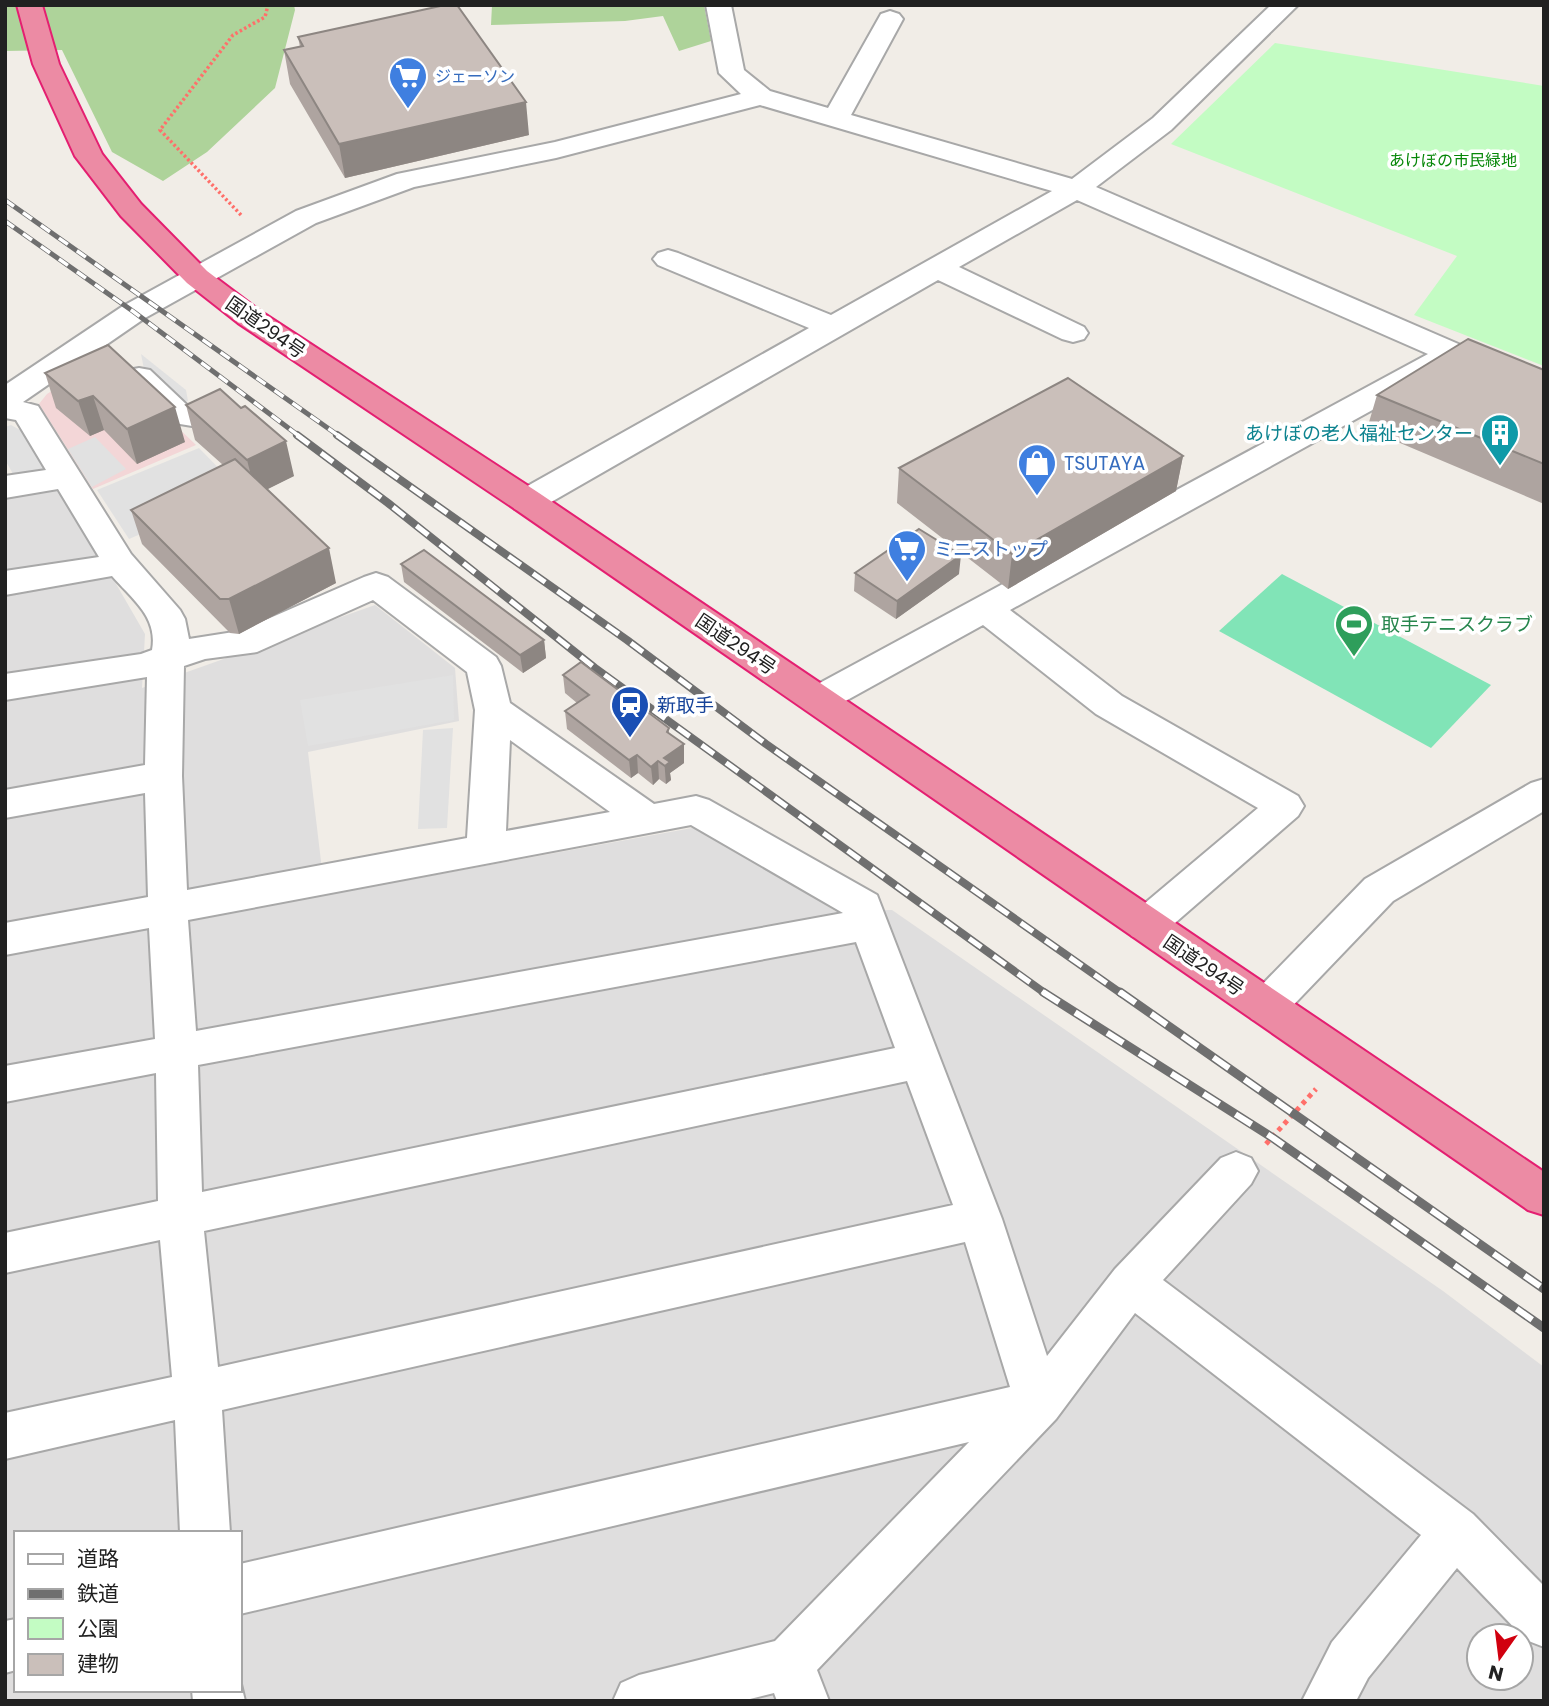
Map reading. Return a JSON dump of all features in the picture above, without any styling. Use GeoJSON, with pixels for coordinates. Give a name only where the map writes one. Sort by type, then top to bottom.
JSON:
{"type":"FeatureCollection","features":[{"type":"Feature","properties":{"kind":"highway","name":"国道294号"},"geometry":{"type":"LineString","coordinates":[[29,5],[46,64],[89,156],[131,210],[197,277],[249,317],[527,501],[1544,1196]]}},
{"type":"Feature","properties":{"kind":"street"},"geometry":{"type":"LineString","coordinates":[[718,5],[732,73],[761,97],[1076,189],[1465,358],[985,608],[818,700]]}},
{"type":"Feature","properties":{"kind":"street"},"geometry":{"type":"LineString","coordinates":[[527,501],[1076,189],[1162,124],[1286,5]]}},
{"type":"Feature","properties":{"kind":"street"},"geometry":{"type":"LineString","coordinates":[[835,119],[890,19]]}},
{"type":"Feature","properties":{"kind":"street"},"geometry":{"type":"LineString","coordinates":[[5,400],[134,312],[306,217],[407,180],[556,150],[761,97]]}},
{"type":"Feature","properties":{"kind":"street"},"geometry":{"type":"LineString","coordinates":[[668,259],[833,327]]}},
{"type":"Feature","properties":{"kind":"street"},"geometry":{"type":"LineString","coordinates":[[937,268],[1073,333]]}},
{"type":"Feature","properties":{"kind":"street"},"geometry":{"type":"LineString","coordinates":[[94,341],[119,359],[179,415],[192,416]]}},
{"type":"Feature","properties":{"kind":"street"},"geometry":{"type":"LineString","coordinates":[[5,408],[27,413],[119,562],[168,619],[172,635],[165,674],[163,776],[177,1051],[180,1217],[197,1394],[205,1531]]}},
{"type":"Feature","properties":{"kind":"street"},"geometry":{"type":"LineString","coordinates":[[5,487],[67,477]]}},
{"type":"Feature","properties":{"kind":"street"},"geometry":{"type":"LineString","coordinates":[[5,583],[105,567],[119,562]]}},
{"type":"Feature","properties":{"kind":"street"},"geometry":{"type":"LineString","coordinates":[[5,687],[142,666],[204,647],[245,643],[376,585],[483,666],[493,710],[486,850]]}},
{"type":"Feature","properties":{"kind":"street"},"geometry":{"type":"LineString","coordinates":[[985,608],[1109,705],[1285,806],[1146,925]]}},
{"type":"Feature","properties":{"kind":"street"},"geometry":{"type":"LineString","coordinates":[[493,710],[648,819]]}},
{"type":"Feature","properties":{"kind":"street"},"geometry":{"type":"LineString","coordinates":[[5,804],[163,776]]}},
{"type":"Feature","properties":{"kind":"street"},"geometry":{"type":"LineString","coordinates":[[1266,1007],[1379,890],[1544,793]]}},
{"type":"Feature","properties":{"kind":"street"},"geometry":{"type":"LineString","coordinates":[[5,939],[696,810],[863,906],[981,1219],[1039,1403]]}},
{"type":"Feature","properties":{"kind":"street"},"geometry":{"type":"LineString","coordinates":[[5,1084],[869,924]]}},
{"type":"Feature","properties":{"kind":"street"},"geometry":{"type":"LineString","coordinates":[[5,1253],[922,1060]]}},
{"type":"Feature","properties":{"kind":"street"},"geometry":{"type":"LineString","coordinates":[[639,1701],[796,1682],[1039,1403],[1130,1283],[1236,1171]]}},
{"type":"Feature","properties":{"kind":"street"},"geometry":{"type":"LineString","coordinates":[[5,1436],[981,1219]]}},
{"type":"Feature","properties":{"kind":"street"},"geometry":{"type":"LineString","coordinates":[[1130,1283],[1455,1531],[1544,1622]]}},
{"type":"Feature","properties":{"kind":"street"},"geometry":{"type":"LineString","coordinates":[[242,1589],[1039,1403]]}},
{"type":"Feature","properties":{"kind":"street"},"geometry":{"type":"LineString","coordinates":[[1328,1701],[1350,1660],[1455,1531]]}},
{"type":"Feature","properties":{"kind":"path"},"geometry":{"type":"LineString","coordinates":[[245,220],[160,130],[233,35],[265,17],[268,5]]}},
{"type":"Feature","properties":{"kind":"path"},"geometry":{"type":"LineString","coordinates":[[1236,1171],[1273,1138],[1343,1059]]}},
{"type":"Feature","properties":{"kind":"shaded area"},"geometry":{"type":"Polygon","coordinates":[[[141,354],[186,390],[188,401],[177,404],[145,374],[141,354]]]}},
{"type":"Feature","properties":{"kind":"shaded area"},"geometry":{"type":"Polygon","coordinates":[[[104,357],[196,445],[93,489],[39,404],[47,394],[104,357]]]}},
{"type":"Feature","properties":{"kind":"shaded area"},"geometry":{"type":"Polygon","coordinates":[[[11,425],[22,431],[44,467],[38,476],[11,479],[12,472],[5,460],[5,427],[11,425]]]}},
{"type":"Feature","properties":{"kind":"shaded area"},"geometry":{"type":"Polygon","coordinates":[[[95,437],[126,469],[92,487],[68,449],[95,437]]]}},
{"type":"Feature","properties":{"kind":"shaded area"},"geometry":{"type":"Polygon","coordinates":[[[199,448],[241,491],[129,539],[97,490],[199,448]]]}},
{"type":"Feature","properties":{"kind":"shaded area"},"geometry":{"type":"Polygon","coordinates":[[[59,485],[145,634],[142,688],[375,605],[455,668],[459,721],[308,752],[325,895],[703,826],[835,911],[892,910],[1443,1291],[1544,1367],[1544,1701],[5,1701],[5,489],[59,485]]]}},
{"type":"Feature","properties":{"kind":"shaded area"},"geometry":{"type":"Polygon","coordinates":[[[453,675],[454,720],[308,746],[300,700],[453,675]]]}},
{"type":"Feature","properties":{"kind":"shaded area"},"geometry":{"type":"Polygon","coordinates":[[[453,728],[447,828],[418,829],[423,730],[453,728]]]}},
{"type":"Feature","properties":{"kind":"green space"},"geometry":{"type":"Polygon","coordinates":[[[5,5],[294,5],[295,10],[275,88],[207,152],[163,181],[112,152],[62,50],[5,51],[5,5]]]}},
{"type":"Feature","properties":{"kind":"green space"},"geometry":{"type":"Polygon","coordinates":[[[492,5],[704,5],[711,41],[679,51],[663,16],[625,21],[491,25],[492,5]]]}},
{"type":"Feature","properties":{"kind":"green space","name":"あけぼの市民緑地"},"geometry":{"type":"Polygon","coordinates":[[[1275,43],[1544,86],[1544,366],[1414,315],[1457,256],[1171,144],[1275,43]]]}},
{"type":"Feature","properties":{"kind":"green space","name":"取手テニスクラブ"},"geometry":{"type":"Polygon","coordinates":[[[1282,574],[1491,685],[1431,748],[1219,631],[1282,574]]]}},
{"type":"Feature","properties":{"kind":"building","name":"ジェーソン"},"geometry":{"type":"Polygon","coordinates":[[[445,5],[457,5],[526,102],[339,144],[284,50],[303,46],[298,37],[445,5]]]}},
{"type":"Feature","properties":{"kind":"building"},"geometry":{"type":"Polygon","coordinates":[[[1468,339],[1544,370],[1544,464],[1377,395],[1468,339]]]}},
{"type":"Feature","properties":{"kind":"building"},"geometry":{"type":"Polygon","coordinates":[[[108,345],[175,407],[127,429],[93,396],[78,401],[45,373],[108,345]]]}},
{"type":"Feature","properties":{"kind":"building","name":"TSUTAYA"},"geometry":{"type":"Polygon","coordinates":[[[1068,378],[1183,456],[1012,554],[899,468],[1068,378]]]}},
{"type":"Feature","properties":{"kind":"building"},"geometry":{"type":"Polygon","coordinates":[[[220,389],[241,408],[245,406],[286,441],[247,460],[186,405],[220,389]]]}},
{"type":"Feature","properties":{"kind":"building"},"geometry":{"type":"Polygon","coordinates":[[[235,459],[329,548],[229,599],[220,599],[131,510],[235,459]]]}},
{"type":"Feature","properties":{"kind":"building"},"geometry":{"type":"Polygon","coordinates":[[[919,529],[961,555],[897,601],[855,573],[919,529]]]}},
{"type":"Feature","properties":{"kind":"building"},"geometry":{"type":"Polygon","coordinates":[[[424,550],[544,640],[520,655],[401,564],[424,550]]]}},
{"type":"Feature","properties":{"kind":"building"},"geometry":{"type":"Polygon","coordinates":[[[581,662],[669,728],[667,732],[684,744],[664,758],[670,762],[665,766],[658,761],[651,767],[637,755],[629,760],[565,711],[589,695],[563,675],[581,662]]]}},
{"type":"Feature","properties":{"kind":"railway"},"geometry":{"type":"LineString","coordinates":[[5,200],[339,436]]}},
{"type":"Feature","properties":{"kind":"railway"},"geometry":{"type":"LineString","coordinates":[[5,221],[134,312],[299,436]]}},
{"type":"Feature","properties":{"kind":"railway"},"geometry":{"type":"LineString","coordinates":[[297,435],[388,503],[595,668],[1045,993]]}},
{"type":"Feature","properties":{"kind":"railway"},"geometry":{"type":"LineString","coordinates":[[337,435],[627,640],[766,744],[1122,994]]}},
{"type":"Feature","properties":{"kind":"railway"},"geometry":{"type":"LineString","coordinates":[[1120,992],[1544,1289]]}},
{"type":"Feature","properties":{"kind":"railway"},"geometry":{"type":"LineString","coordinates":[[1045,993],[1273,1138],[1544,1328]]}},
{"type":"Feature","properties":{"kind":"place","name":"ジェーソン"},"geometry":{"type":"Point","coordinates":[408,110]}},
{"type":"Feature","properties":{"kind":"place","name":"あけぼの老人福祉センター"},"geometry":{"type":"Point","coordinates":[1500,467]}},
{"type":"Feature","properties":{"kind":"place","name":"TSUTAYA"},"geometry":{"type":"Point","coordinates":[1037,497]}},
{"type":"Feature","properties":{"kind":"place","name":"ミニストップ"},"geometry":{"type":"Point","coordinates":[907,583]}},
{"type":"Feature","properties":{"kind":"place","name":"取手テニスクラブ"},"geometry":{"type":"Point","coordinates":[1354,658]}},
{"type":"Feature","properties":{"kind":"place","name":"新取手"},"geometry":{"type":"Point","coordinates":[630,739]}}]}
